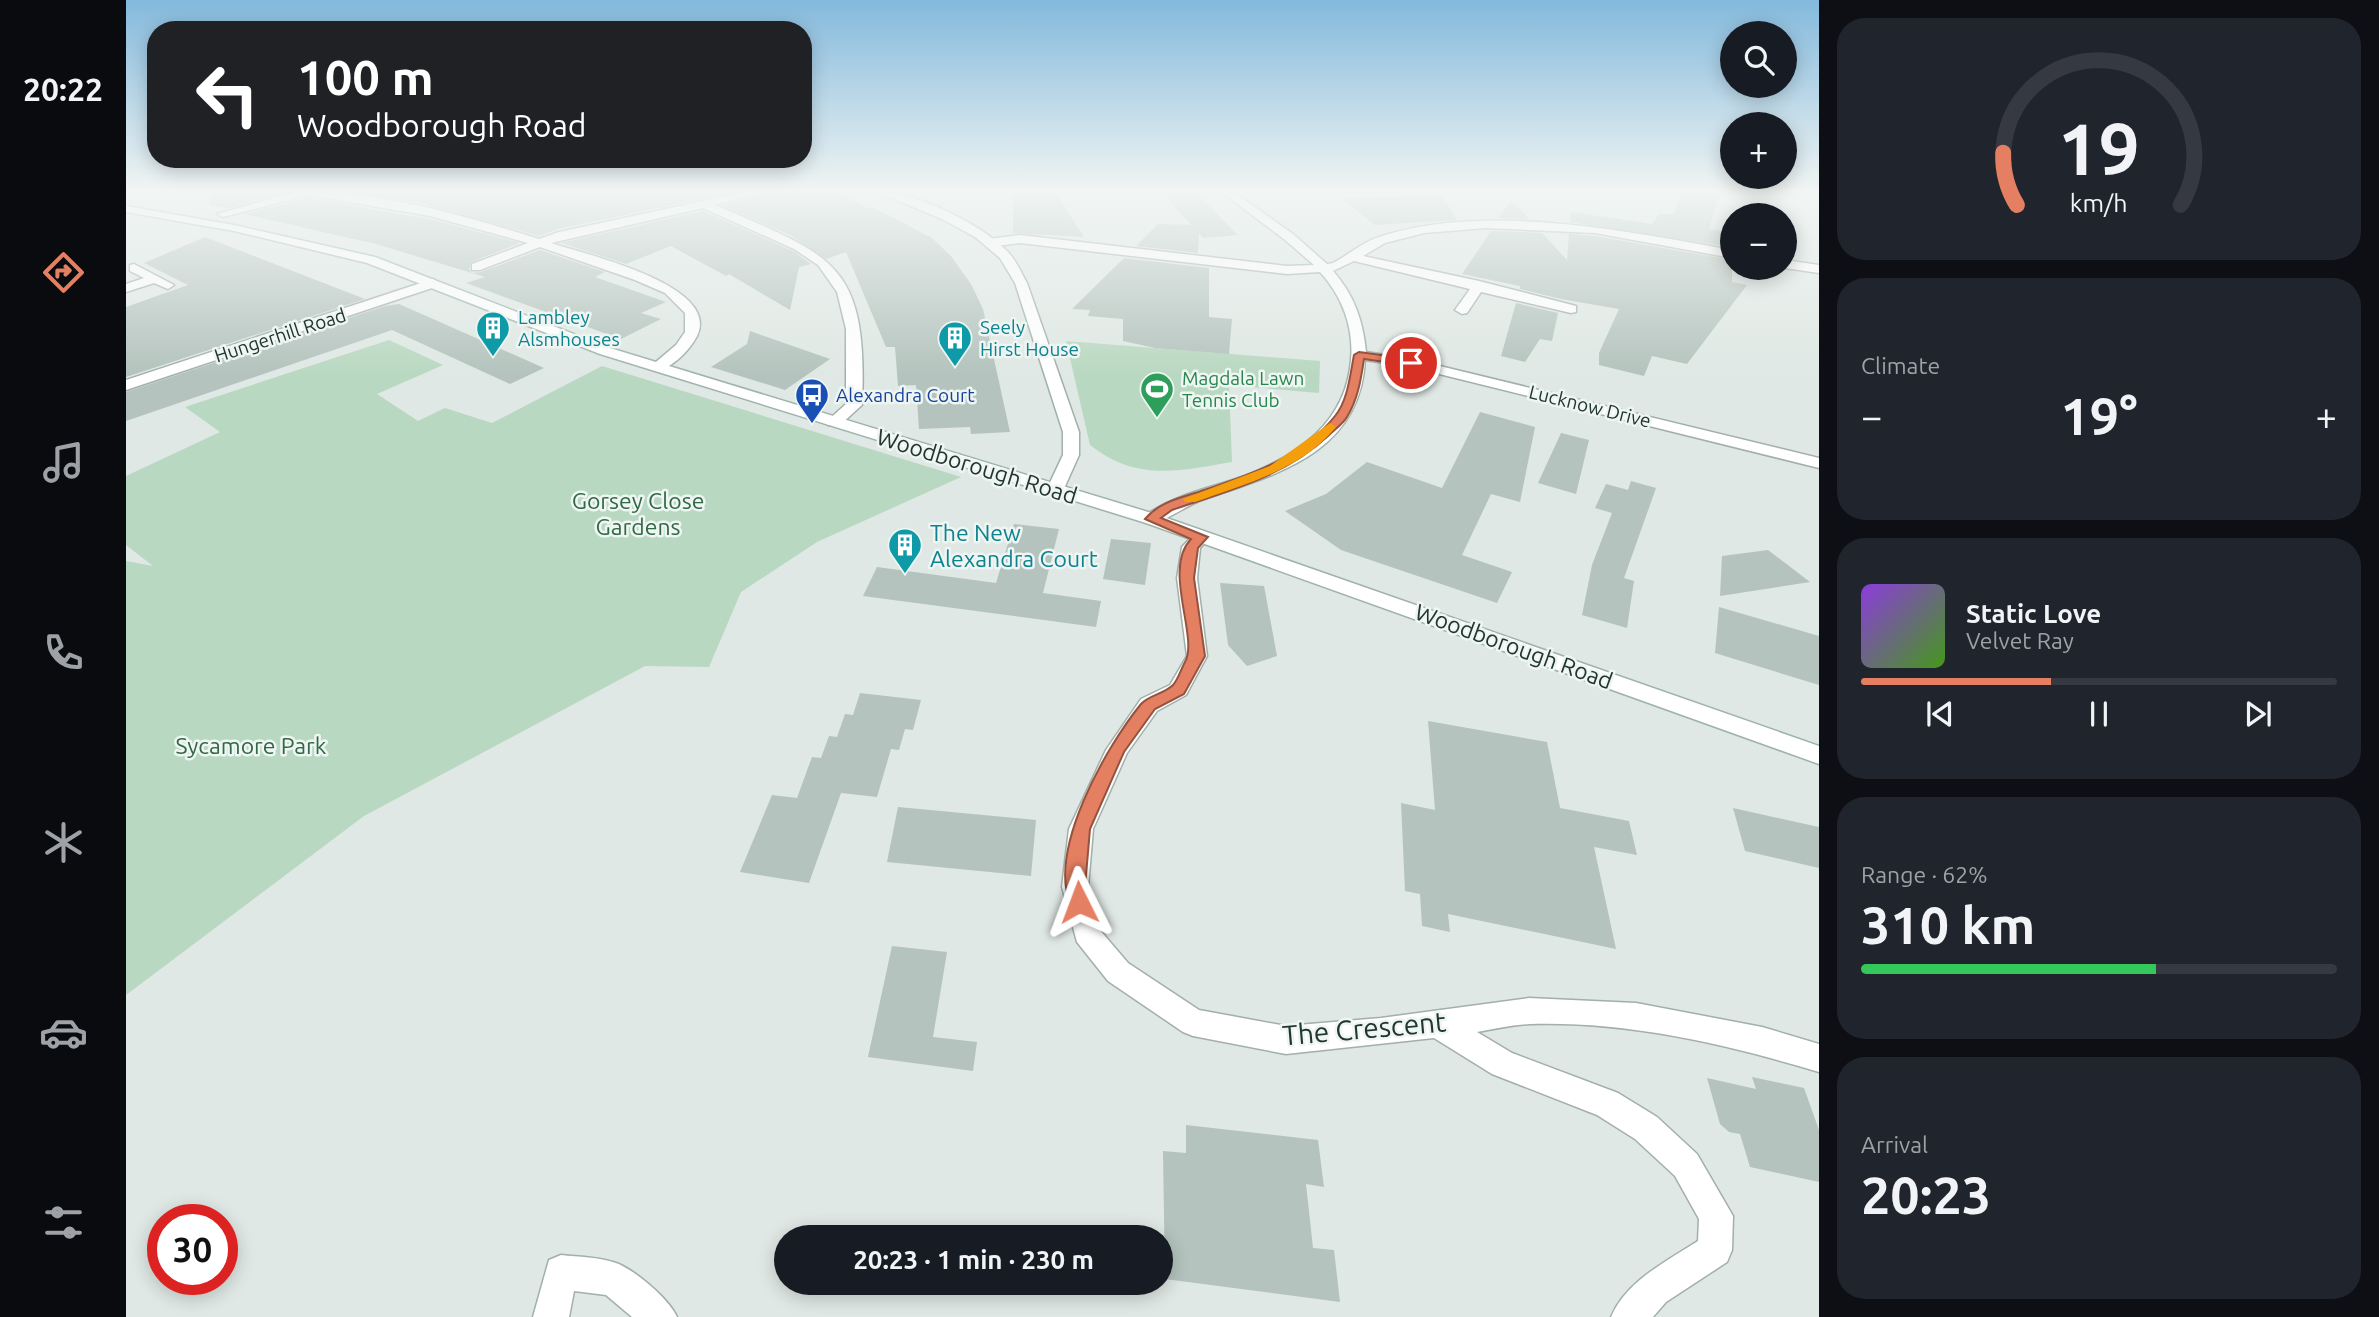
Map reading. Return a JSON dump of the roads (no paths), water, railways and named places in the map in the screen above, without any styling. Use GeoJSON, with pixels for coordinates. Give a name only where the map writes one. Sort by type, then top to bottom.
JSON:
{"type":"FeatureCollection","features":[{"type":"Feature","properties":{"kind":"street","name":"Woodborough Road"},"geometry":{"type":"LineString","coordinates":[[342,252],[433,283],[555,333],[657,367],[1152,519],[1819,755]]}},
{"type":"Feature","properties":{"kind":"street"},"geometry":{"type":"LineString","coordinates":[[476,267],[514,252]]}},
{"type":"Feature","properties":{"kind":"street"},"geometry":{"type":"LineString","coordinates":[[565,252],[653,284],[687,305],[692,315],[688,342],[677,356],[657,367]]}},
{"type":"Feature","properties":{"kind":"street"},"geometry":{"type":"LineString","coordinates":[[809,252],[830,270],[848,304],[856,367],[854,405],[834,422]]}},
{"type":"Feature","properties":{"kind":"street"},"geometry":{"type":"LineString","coordinates":[[1002,252],[1021,283],[1071,432],[1071,455],[1056,489]]}},
{"type":"Feature","properties":{"kind":"street"},"geometry":{"type":"LineString","coordinates":[[1135,252],[1276,269],[1336,267],[1360,252]]}},
{"type":"Feature","properties":{"kind":"street"},"geometry":{"type":"LineString","coordinates":[[1152,519],[1167,507],[1261,475],[1289,461],[1341,417],[1354,387],[1359,355],[1353,320],[1343,292],[1324,268],[1307,252]]}},
{"type":"Feature","properties":{"kind":"street"},"geometry":{"type":"LineString","coordinates":[[1352,257],[1571,309]]}},
{"type":"Feature","properties":{"kind":"street"},"geometry":{"type":"LineString","coordinates":[[1797,266],[1819,270]]}},
{"type":"Feature","properties":{"kind":"street"},"geometry":{"type":"LineString","coordinates":[[134,268],[168,285]]}},
{"type":"Feature","properties":{"kind":"street"},"geometry":{"type":"LineString","coordinates":[[126,288],[155,278]]}},
{"type":"Feature","properties":{"kind":"street","name":"Hungerhill Road"},"geometry":{"type":"LineString","coordinates":[[126,386],[433,283]]}},
{"type":"Feature","properties":{"kind":"street"},"geometry":{"type":"LineString","coordinates":[[1462,310],[1479,285]]}},
{"type":"Feature","properties":{"kind":"street","name":"Lucknow Drive"},"geometry":{"type":"LineString","coordinates":[[1359,355],[1411,363],[1819,463]]}},
{"type":"Feature","properties":{"kind":"street","name":"The Crescent"},"geometry":{"type":"LineString","coordinates":[[1201,537],[1192,547],[1186,578],[1197,656],[1178,690],[1149,705],[1117,750],[1081,829],[1075,887],[1087,934],[1118,972],[1193,1022],[1286,1040],[1381,1032],[1529,1011],[1636,1016],[1762,1041],[1819,1058]]}},
{"type":"Feature","properties":{"kind":"street"},"geometry":{"type":"LineString","coordinates":[[1437,1024],[1503,1064],[1607,1104],[1646,1128],[1686,1165],[1716,1216],[1715,1250],[1654,1290],[1629,1317]]}},
{"type":"Feature","properties":{"kind":"street"},"geometry":{"type":"LineString","coordinates":[[551,1317],[561,1272],[613,1279],[659,1317]]}},
{"type":"Feature","properties":{"kind":"place","name":"Lambley Alsmhouses"},"geometry":{"type":"Point","coordinates":[493,358]}},
{"type":"Feature","properties":{"kind":"place","name":"Seely Hirst House"},"geometry":{"type":"Point","coordinates":[955,368]}},
{"type":"Feature","properties":{"kind":"place","name":"Magdala Lawn Tennis Club"},"geometry":{"type":"Point","coordinates":[1157,419]}},
{"type":"Feature","properties":{"kind":"place","name":"Alexandra Court"},"geometry":{"type":"Point","coordinates":[812,425]}},
{"type":"Feature","properties":{"kind":"place","name":"The New Alexandra Court"},"geometry":{"type":"Point","coordinates":[905,575]}},
{"type":"Feature","properties":{"kind":"park label","name":"Gorsey Close Gardens"},"geometry":{"type":"Point","coordinates":[638,513]}},
{"type":"Feature","properties":{"kind":"park label","name":"Sycamore Park"},"geometry":{"type":"Point","coordinates":[251,745]}}]}
